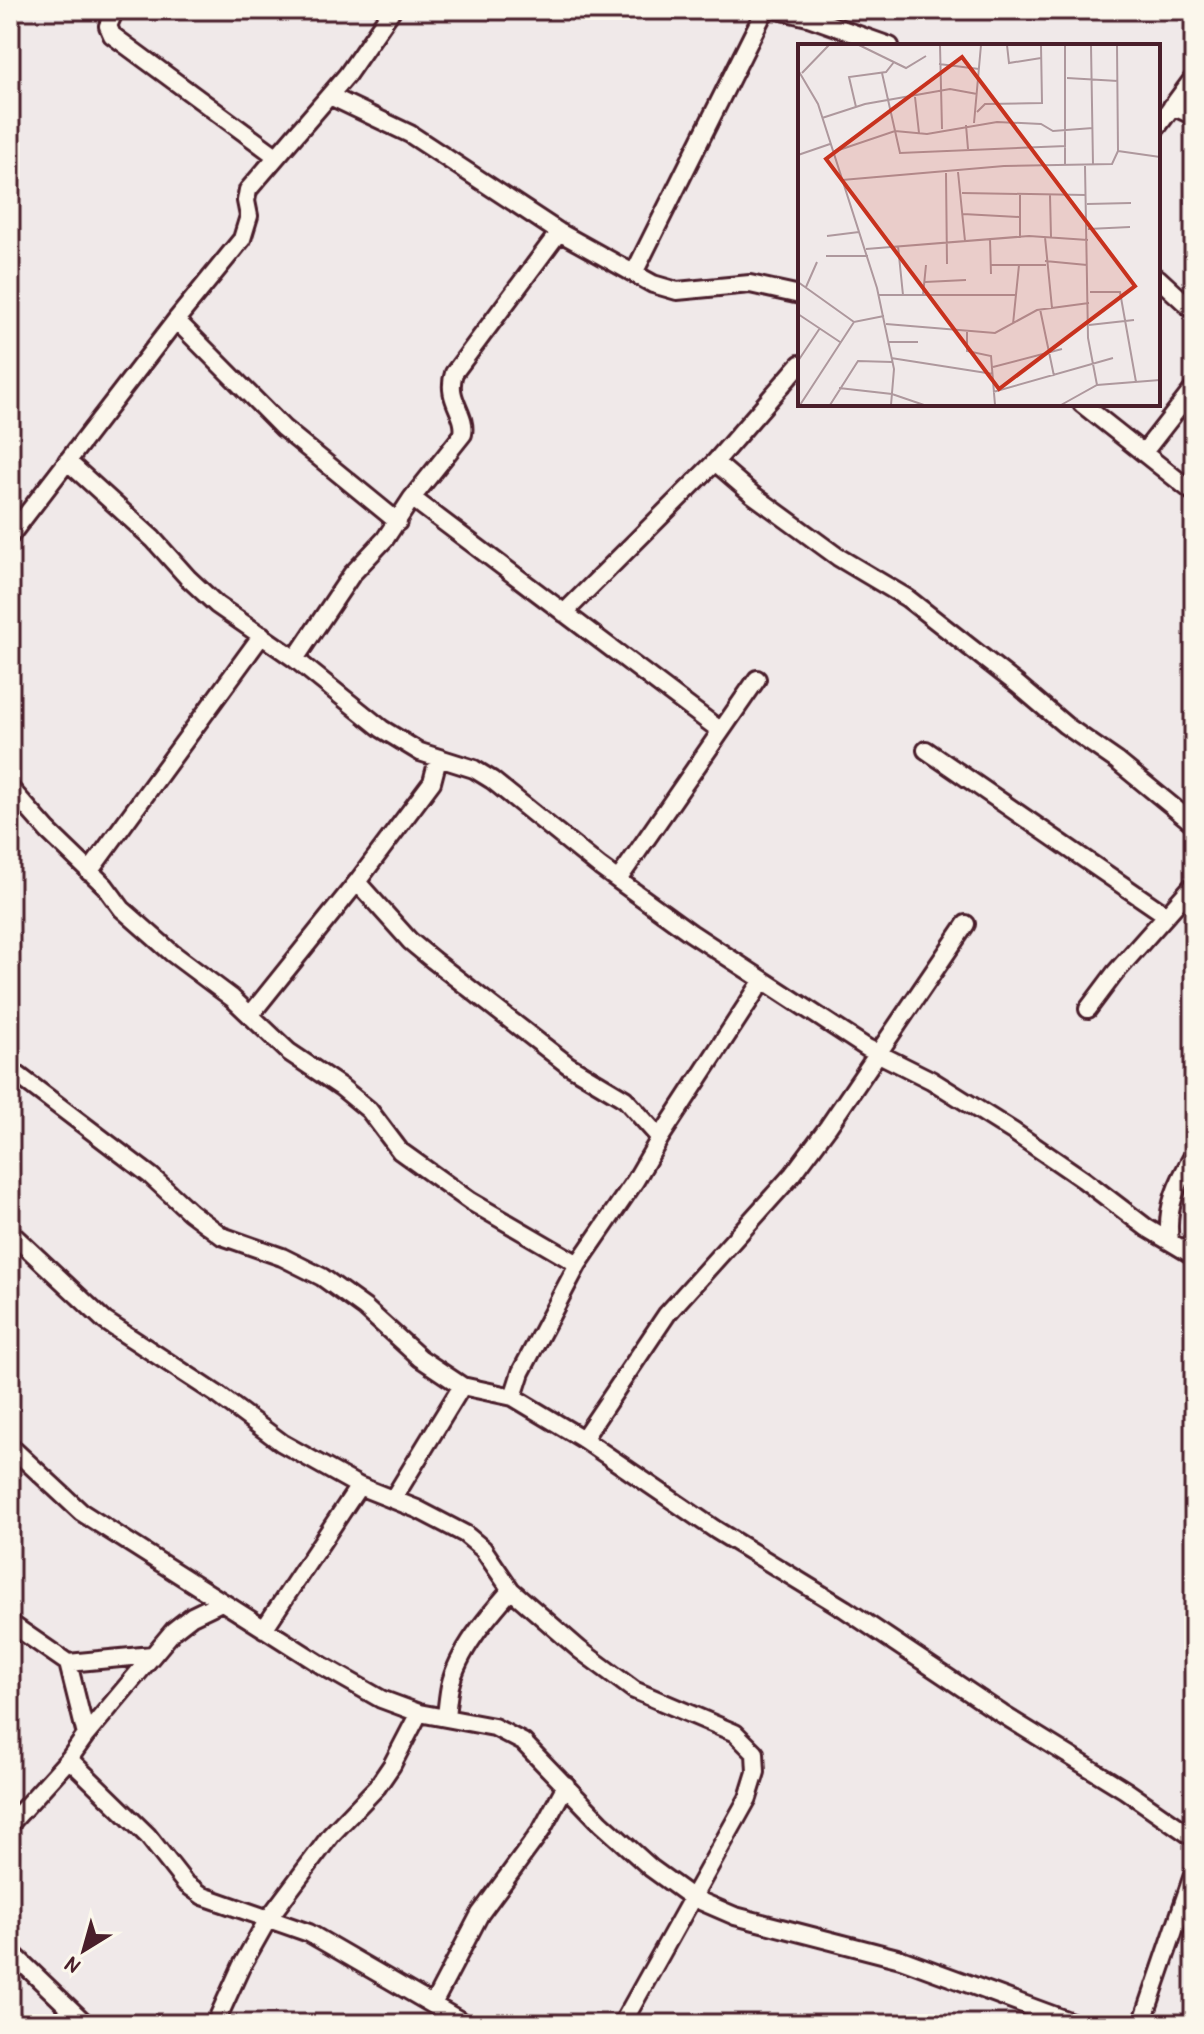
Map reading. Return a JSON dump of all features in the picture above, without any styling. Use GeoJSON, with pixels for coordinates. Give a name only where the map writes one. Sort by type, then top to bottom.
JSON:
{"type":"FeatureCollection","features":[{"type":"Feature","properties":{"kind":"street"},"geometry":{"type":"LineString","coordinates":[[115,10],[108,26],[112,35],[276,156]]}},
{"type":"Feature","properties":{"kind":"street"},"geometry":{"type":"LineString","coordinates":[[13,526],[242,239],[249,216],[246,201],[248,190],[347,75],[392,10]]}},
{"type":"Feature","properties":{"kind":"street"},"geometry":{"type":"LineString","coordinates":[[634,273],[765,10]]}},
{"type":"Feature","properties":{"kind":"street"},"geometry":{"type":"LineString","coordinates":[[778,10],[808,17],[884,44]]}},
{"type":"Feature","properties":{"kind":"street"},"geometry":{"type":"LineString","coordinates":[[1160,123],[1194,77]]}},
{"type":"Feature","properties":{"kind":"street"},"geometry":{"type":"LineString","coordinates":[[330,96],[410,134],[559,232],[653,284],[677,291],[750,284],[798,295]]}},
{"type":"Feature","properties":{"kind":"street"},"geometry":{"type":"LineString","coordinates":[[1172,106],[1194,116]]}},
{"type":"Feature","properties":{"kind":"street"},"geometry":{"type":"LineString","coordinates":[[295,659],[352,574],[398,522],[412,498],[463,434],[465,426],[452,399],[454,373],[559,232]]}},
{"type":"Feature","properties":{"kind":"street"},"geometry":{"type":"LineString","coordinates":[[1160,280],[1194,311]]}},
{"type":"Feature","properties":{"kind":"street"},"geometry":{"type":"LineString","coordinates":[[176,320],[283,428],[398,522]]}},
{"type":"Feature","properties":{"kind":"street"},"geometry":{"type":"LineString","coordinates":[[564,613],[715,462],[798,366]]}},
{"type":"Feature","properties":{"kind":"street"},"geometry":{"type":"LineString","coordinates":[[1144,452],[1194,388]]}},
{"type":"Feature","properties":{"kind":"street"},"geometry":{"type":"LineString","coordinates":[[1085,406],[1194,493]]}},
{"type":"Feature","properties":{"kind":"street"},"geometry":{"type":"LineString","coordinates":[[67,461],[153,539],[205,596],[295,659],[382,729],[420,752],[474,769],[492,780],[618,880],[691,933],[877,1053],[931,1080],[1014,1132],[1147,1228],[1194,1256]]}},
{"type":"Feature","properties":{"kind":"street"},"geometry":{"type":"LineString","coordinates":[[715,462],[819,544],[907,598],[1194,824]]}},
{"type":"Feature","properties":{"kind":"street"},"geometry":{"type":"LineString","coordinates":[[412,498],[721,731]]}},
{"type":"Feature","properties":{"kind":"street"},"geometry":{"type":"LineString","coordinates":[[89,872],[262,635]]}},
{"type":"Feature","properties":{"kind":"street"},"geometry":{"type":"LineString","coordinates":[[618,880],[757,679]]}},
{"type":"Feature","properties":{"kind":"street"},"geometry":{"type":"LineString","coordinates":[[926,750],[1166,915]]}},
{"type":"Feature","properties":{"kind":"street"},"geometry":{"type":"LineString","coordinates":[[251,1014],[432,782],[438,759]]}},
{"type":"Feature","properties":{"kind":"street"},"geometry":{"type":"LineString","coordinates":[[10,788],[143,928],[251,1014],[289,1052],[369,1110],[400,1151],[470,1201],[578,1264]]}},
{"type":"Feature","properties":{"kind":"street"},"geometry":{"type":"LineString","coordinates":[[357,882],[410,941],[568,1065],[625,1099],[660,1138]]}},
{"type":"Feature","properties":{"kind":"street"},"geometry":{"type":"LineString","coordinates":[[1088,1009],[1115,973],[1194,884]]}},
{"type":"Feature","properties":{"kind":"street"},"geometry":{"type":"LineString","coordinates":[[583,1439],[667,1314],[793,1174],[966,924]]}},
{"type":"Feature","properties":{"kind":"street"},"geometry":{"type":"LineString","coordinates":[[513,1397],[521,1372],[578,1264],[635,1181],[763,980]]}},
{"type":"Feature","properties":{"kind":"street"},"geometry":{"type":"LineString","coordinates":[[10,1069],[151,1176],[222,1236],[282,1257],[322,1277],[365,1308],[420,1358],[462,1386],[513,1397],[583,1439],[716,1530],[845,1609],[1194,1838]]}},
{"type":"Feature","properties":{"kind":"street"},"geometry":{"type":"LineString","coordinates":[[1170,1241],[1167,1220],[1174,1193],[1194,1154]]}},
{"type":"Feature","properties":{"kind":"street"},"geometry":{"type":"LineString","coordinates":[[10,1232],[105,1321],[218,1395],[282,1443],[359,1486],[465,1534],[483,1549],[511,1590],[530,1610],[634,1690],[735,1733],[755,1753],[756,1772],[748,1798],[622,2024]]}},
{"type":"Feature","properties":{"kind":"street"},"geometry":{"type":"LineString","coordinates":[[393,1499],[462,1386]]}},
{"type":"Feature","properties":{"kind":"street"},"geometry":{"type":"LineString","coordinates":[[10,1446],[81,1512],[264,1629],[381,1699],[419,1713],[494,1727],[523,1742],[601,1823],[651,1868],[691,1897],[735,1916],[901,1959],[1077,2024]]}},
{"type":"Feature","properties":{"kind":"street"},"geometry":{"type":"LineString","coordinates":[[264,1629],[359,1486]]}},
{"type":"Feature","properties":{"kind":"street"},"geometry":{"type":"LineString","coordinates":[[446,1717],[451,1683],[466,1652],[481,1625],[511,1590]]}},
{"type":"Feature","properties":{"kind":"street"},"geometry":{"type":"LineString","coordinates":[[10,1824],[69,1759],[174,1630],[192,1616],[221,1602]]}},
{"type":"Feature","properties":{"kind":"street"},"geometry":{"type":"LineString","coordinates":[[10,1623],[68,1663],[152,1655]]}},
{"type":"Feature","properties":{"kind":"street"},"geometry":{"type":"LineString","coordinates":[[68,1663],[86,1735]]}},
{"type":"Feature","properties":{"kind":"street"},"geometry":{"type":"LineString","coordinates":[[215,2024],[241,1967],[268,1919],[331,1835],[377,1787],[419,1713]]}},
{"type":"Feature","properties":{"kind":"street"},"geometry":{"type":"LineString","coordinates":[[69,1759],[148,1836],[185,1883],[203,1896],[309,1933],[466,2024]]}},
{"type":"Feature","properties":{"kind":"street"},"geometry":{"type":"LineString","coordinates":[[433,2004],[480,1914],[541,1831],[566,1785]]}},
{"type":"Feature","properties":{"kind":"street"},"geometry":{"type":"LineString","coordinates":[[1142,2024],[1194,1872]]}},
{"type":"Feature","properties":{"kind":"street"},"geometry":{"type":"LineString","coordinates":[[10,1951],[86,2024]]}}]}
